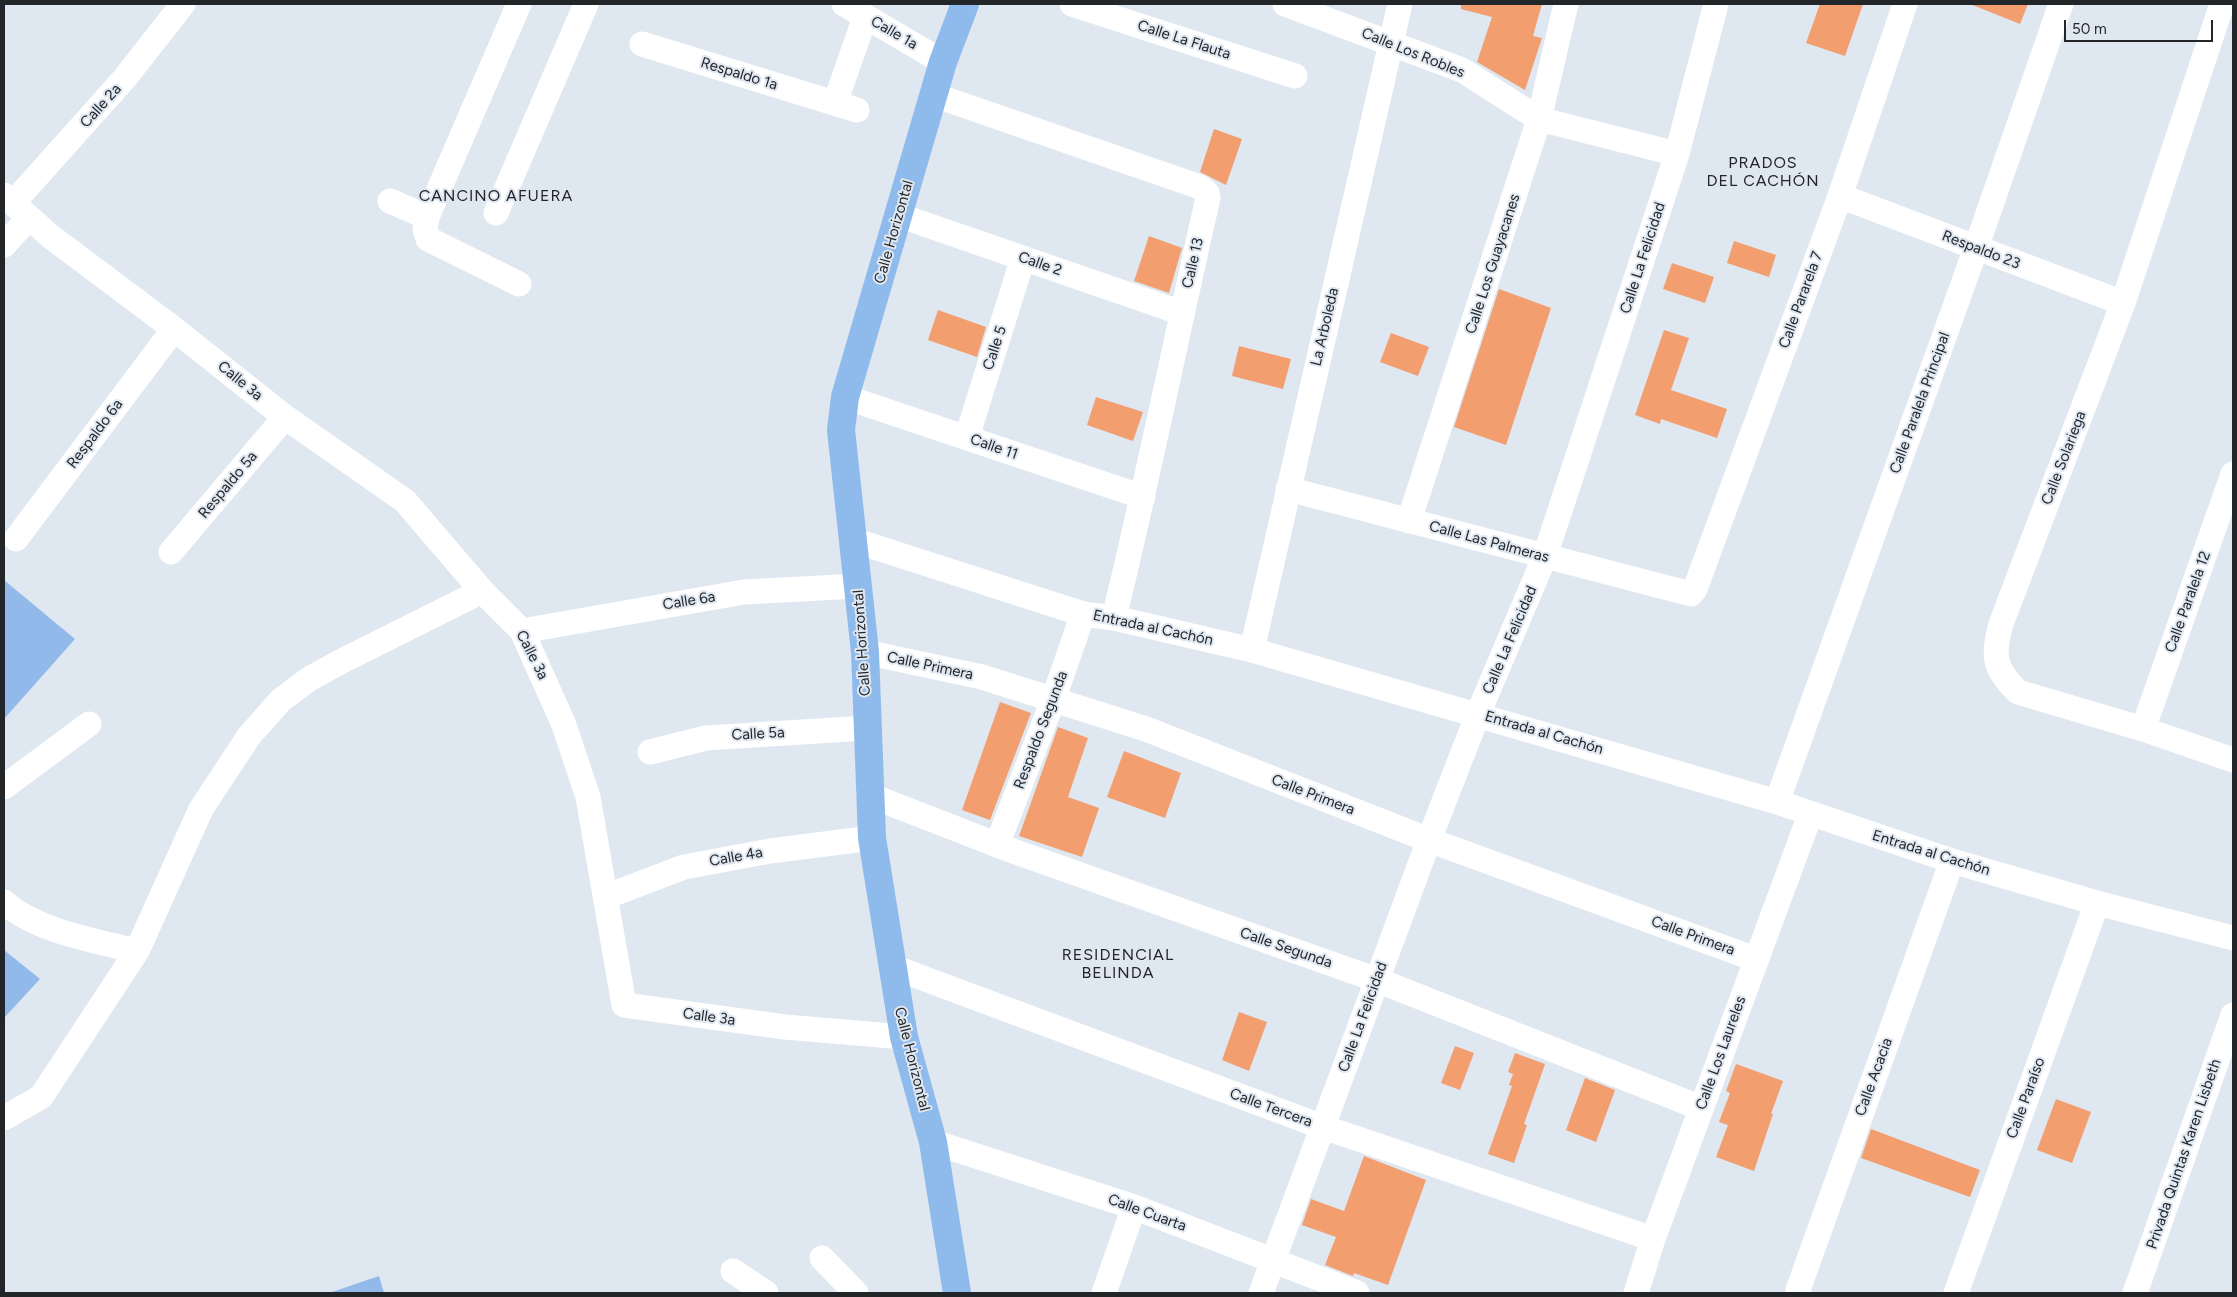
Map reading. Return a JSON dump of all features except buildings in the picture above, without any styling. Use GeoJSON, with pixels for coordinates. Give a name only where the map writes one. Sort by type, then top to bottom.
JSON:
{"type":"FeatureCollection","features":[{"type":"Feature","properties":{"kind":"main road","name":"Calle Horizontal"},"geometry":{"type":"LineString","coordinates":[[957,1293],[933,1142],[904,1037],[872,838],[866,728],[865,652],[841,430],[845,397],[944,62],[965,4]]}},
{"type":"Feature","properties":{"kind":"street","name":"Calle 2a"},"geometry":{"type":"LineString","coordinates":[[4,246],[15,206],[124,79],[183,4]]}},
{"type":"Feature","properties":{"kind":"street"},"geometry":{"type":"LineString","coordinates":[[519,4],[426,217],[425,229],[428,238],[519,284]]}},
{"type":"Feature","properties":{"kind":"street"},"geometry":{"type":"LineString","coordinates":[[496,213],[586,4]]}},
{"type":"Feature","properties":{"kind":"street","name":"Calle 1a"},"geometry":{"type":"LineString","coordinates":[[844,4],[944,62]]}},
{"type":"Feature","properties":{"kind":"street","name":"Calle La Flauta"},"geometry":{"type":"LineString","coordinates":[[1072,4],[1295,76]]}},
{"type":"Feature","properties":{"kind":"street","name":"Calle Los Robles"},"geometry":{"type":"LineString","coordinates":[[1285,4],[1462,70],[1539,119],[1677,154]]}},
{"type":"Feature","properties":{"kind":"street","name":"La Arboleda"},"geometry":{"type":"LineString","coordinates":[[1252,650],[1400,4]]}},
{"type":"Feature","properties":{"kind":"street","name":"Calle Los Guayacanes"},"geometry":{"type":"LineString","coordinates":[[1409,521],[1539,119],[1566,4]]}},
{"type":"Feature","properties":{"kind":"street","name":"Calle La Felicidad"},"geometry":{"type":"LineString","coordinates":[[1261,1293],[1429,840],[1478,714],[1545,556],[1677,154],[1716,4]]}},
{"type":"Feature","properties":{"kind":"street","name":"Calle Pararela 7"},"geometry":{"type":"LineString","coordinates":[[1691,594],[1695,589],[1840,196],[1905,4]]}},
{"type":"Feature","properties":{"kind":"street","name":"Calle Paralela Principal"},"geometry":{"type":"LineString","coordinates":[[1777,802],[1976,248],[2061,4]]}},
{"type":"Feature","properties":{"kind":"street","name":"Calle Solariega"},"geometry":{"type":"LineString","coordinates":[[2222,4],[2123,303],[1995,644],[1996,663],[2004,679],[2018,692],[2143,729],[2233,760]]}},
{"type":"Feature","properties":{"kind":"street","name":"Respaldo 1a"},"geometry":{"type":"LineString","coordinates":[[642,44],[846,106],[865,17]]}},
{"type":"Feature","properties":{"kind":"street","name":"Calle 13"},"geometry":{"type":"LineString","coordinates":[[934,95],[1200,187],[1207,193],[1208,198],[1143,497],[1114,618]]}},
{"type":"Feature","properties":{"kind":"street","name":"Respaldo 23"},"geometry":{"type":"LineString","coordinates":[[1840,196],[2123,303]]}},
{"type":"Feature","properties":{"kind":"street"},"geometry":{"type":"LineString","coordinates":[[390,201],[426,217]]}},
{"type":"Feature","properties":{"kind":"street","name":"Calle 3a"},"geometry":{"type":"LineString","coordinates":[[15,206],[285,418],[405,500],[482,591],[522,631],[564,725],[588,797],[624,1005],[785,1027],[904,1037]]}},
{"type":"Feature","properties":{"kind":"street","name":"Calle 2"},"geometry":{"type":"LineString","coordinates":[[898,215],[1182,313]]}},
{"type":"Feature","properties":{"kind":"street","name":"Calle 5"},"geometry":{"type":"LineString","coordinates":[[967,438],[1023,258]]}},
{"type":"Feature","properties":{"kind":"street","name":"Respaldo 6a"},"geometry":{"type":"LineString","coordinates":[[16,539],[174,329]]}},
{"type":"Feature","properties":{"kind":"street","name":"Calle 11"},"geometry":{"type":"LineString","coordinates":[[845,397],[1143,497]]}},
{"type":"Feature","properties":{"kind":"street","name":"Respaldo 5a"},"geometry":{"type":"LineString","coordinates":[[171,552],[285,418]]}},
{"type":"Feature","properties":{"kind":"street","name":"Calle Paralela 12"},"geometry":{"type":"LineString","coordinates":[[2143,729],[2233,474]]}},
{"type":"Feature","properties":{"kind":"street","name":"Calle Las Palmeras"},"geometry":{"type":"LineString","coordinates":[[1288,489],[1691,594]]}},
{"type":"Feature","properties":{"kind":"street","name":"Entrada al Cachón"},"geometry":{"type":"LineString","coordinates":[[853,540],[1083,614],[1114,618],[1252,650],[1777,802],[1952,861],[2097,903],[2233,938]]}},
{"type":"Feature","properties":{"kind":"street","name":"Calle 6a"},"geometry":{"type":"LineString","coordinates":[[522,631],[744,592],[858,586]]}},
{"type":"Feature","properties":{"kind":"street"},"geometry":{"type":"LineString","coordinates":[[4,1118],[41,1096],[137,951],[201,810],[249,736],[281,700],[309,679],[342,661],[482,591]]}},
{"type":"Feature","properties":{"kind":"street","name":"Respaldo Segunda"},"geometry":{"type":"LineString","coordinates":[[997,845],[1054,700],[1083,614]]}},
{"type":"Feature","properties":{"kind":"street","name":"Calle Primera"},"geometry":{"type":"LineString","coordinates":[[865,652],[982,678],[1146,729],[1429,840],[1755,959]]}},
{"type":"Feature","properties":{"kind":"street"},"geometry":{"type":"LineString","coordinates":[[4,787],[89,724]]}},
{"type":"Feature","properties":{"kind":"street","name":"Calle 5a"},"geometry":{"type":"LineString","coordinates":[[650,752],[706,738],[866,728]]}},
{"type":"Feature","properties":{"kind":"street","name":"Calle Segunda"},"geometry":{"type":"LineString","coordinates":[[869,795],[997,845],[1377,980],[1701,1108]]}},
{"type":"Feature","properties":{"kind":"street","name":"Calle Los Laureles"},"geometry":{"type":"LineString","coordinates":[[1636,1293],[1653,1239],[1810,814]]}},
{"type":"Feature","properties":{"kind":"street","name":"Calle 4a"},"geometry":{"type":"LineString","coordinates":[[605,898],[684,867],[770,851],[872,838]]}},
{"type":"Feature","properties":{"kind":"street","name":"Calle Acacia"},"geometry":{"type":"LineString","coordinates":[[1798,1293],[1801,1280],[1952,861]]}},
{"type":"Feature","properties":{"kind":"street"},"geometry":{"type":"LineString","coordinates":[[4,902],[12,910],[66,935],[137,951]]}},
{"type":"Feature","properties":{"kind":"street","name":"Calle Paraíso"},"geometry":{"type":"LineString","coordinates":[[1956,1293],[2097,903]]}},
{"type":"Feature","properties":{"kind":"street","name":"Calle Tercera"},"geometry":{"type":"LineString","coordinates":[[893,967],[1322,1127],[1653,1239]]}},
{"type":"Feature","properties":{"kind":"street","name":"Privada Quintas Karen Lisbeth"},"geometry":{"type":"LineString","coordinates":[[2135,1293],[2233,1015]]}},
{"type":"Feature","properties":{"kind":"street","name":"Calle Cuarta"},"geometry":{"type":"LineString","coordinates":[[933,1142],[1134,1207],[1272,1262],[1357,1293]]}},
{"type":"Feature","properties":{"kind":"street"},"geometry":{"type":"LineString","coordinates":[[1104,1293],[1134,1207]]}},
{"type":"Feature","properties":{"kind":"street"},"geometry":{"type":"LineString","coordinates":[[822,1258],[856,1293]]}},
{"type":"Feature","properties":{"kind":"street"},"geometry":{"type":"LineString","coordinates":[[734,1271],[766,1293]]}},
{"type":"Feature","properties":{"kind":"shaded area"},"geometry":{"type":"Polygon","coordinates":[[[4,580],[75,639],[4,719],[4,580]]]}},
{"type":"Feature","properties":{"kind":"shaded area"},"geometry":{"type":"Polygon","coordinates":[[[4,950],[40,979],[4,1018],[4,950]]]}},
{"type":"Feature","properties":{"kind":"shaded area"},"geometry":{"type":"Polygon","coordinates":[[[379,1276],[384,1293],[329,1293],[379,1276]]]}},
{"type":"Feature","properties":{"kind":"district","name":"PRADOS DEL CACHÓN"},"geometry":{"type":"Point","coordinates":[1763,172]}},
{"type":"Feature","properties":{"kind":"district","name":"CANCINO AFUERA"},"geometry":{"type":"Point","coordinates":[496,196]}},
{"type":"Feature","properties":{"kind":"district","name":"RESIDENCIAL BELINDA"},"geometry":{"type":"Point","coordinates":[1118,964]}}]}
